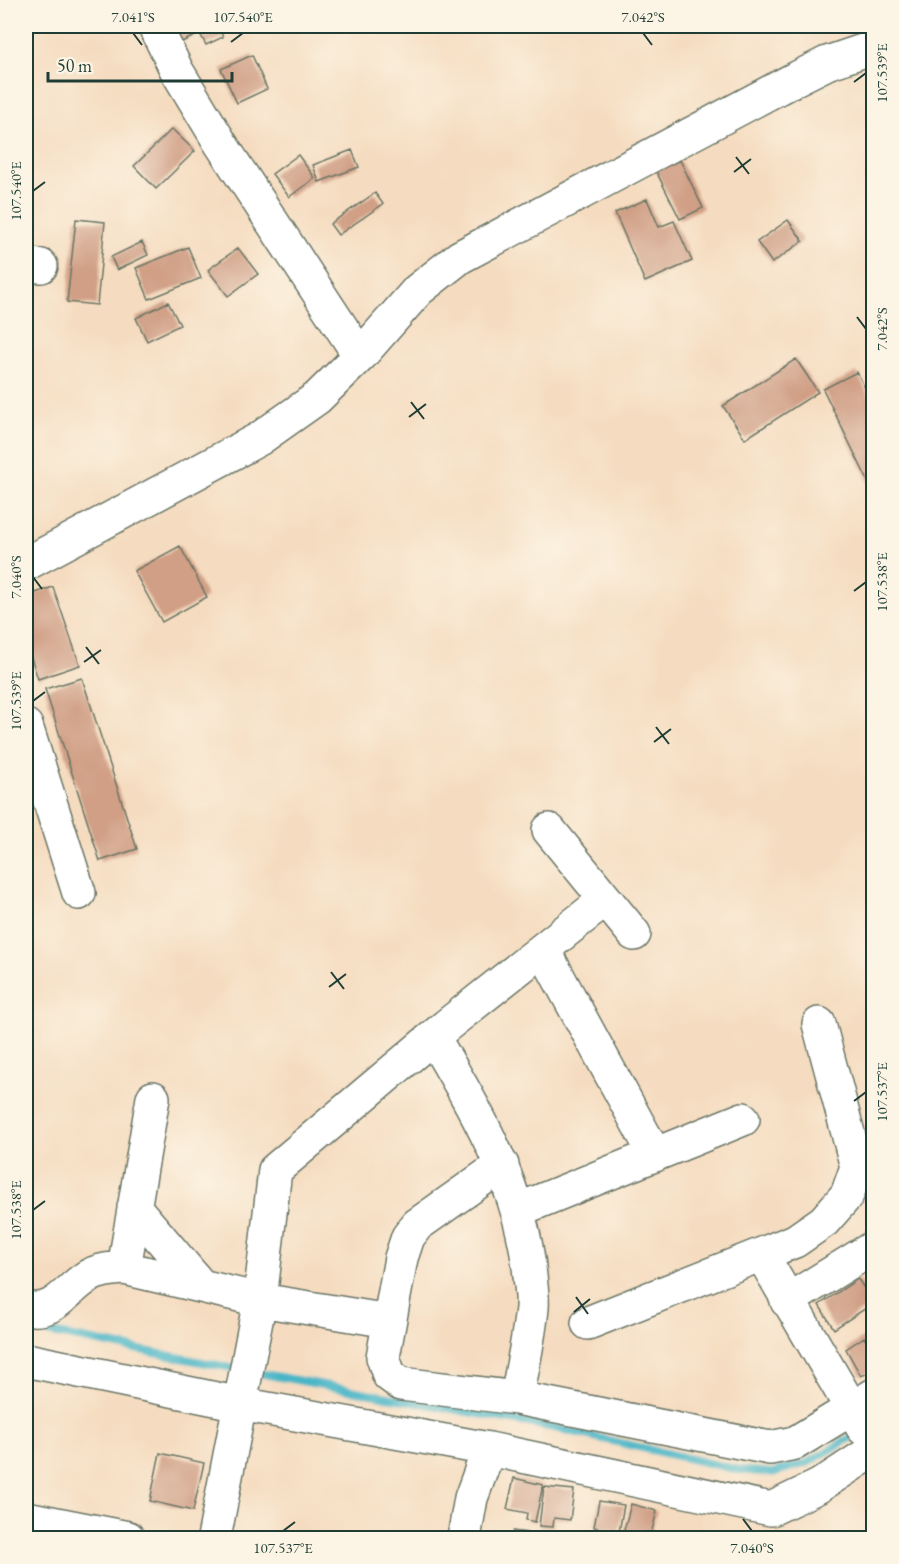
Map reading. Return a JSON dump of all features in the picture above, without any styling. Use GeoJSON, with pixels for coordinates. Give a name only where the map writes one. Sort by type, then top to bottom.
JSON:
{"type":"FeatureCollection","features":[{"type":"Feature","properties":{"kind":"street"},"geometry":{"type":"LineString","coordinates":[[155,26],[177,71],[221,144],[360,356]]}},
{"type":"Feature","properties":{"kind":"street"},"geometry":{"type":"LineString","coordinates":[[26,564],[259,439],[317,398],[360,356],[418,290],[460,257],[793,80],[827,63],[873,47]]}},
{"type":"Feature","properties":{"kind":"street"},"geometry":{"type":"LineString","coordinates":[[26,726],[79,893]]}},
{"type":"Feature","properties":{"kind":"street"},"geometry":{"type":"LineString","coordinates":[[549,830],[634,934]]}},
{"type":"Feature","properties":{"kind":"street"},"geometry":{"type":"LineString","coordinates":[[214,1539],[260,1300],[275,1170],[433,1037],[605,900]]}},
{"type":"Feature","properties":{"kind":"street"},"geometry":{"type":"LineString","coordinates":[[543,949],[655,1155]]}},
{"type":"Feature","properties":{"kind":"street"},"geometry":{"type":"LineString","coordinates":[[588,1323],[795,1241],[824,1221],[847,1195],[857,1167],[819,1024]]}},
{"type":"Feature","properties":{"kind":"street"},"geometry":{"type":"LineString","coordinates":[[433,1037],[472,1104],[502,1165],[518,1210],[528,1257],[532,1306],[517,1398]]}},
{"type":"Feature","properties":{"kind":"street"},"geometry":{"type":"LineString","coordinates":[[124,1268],[153,1098]]}},
{"type":"Feature","properties":{"kind":"street"},"geometry":{"type":"LineString","coordinates":[[518,1210],[743,1119]]}},
{"type":"Feature","properties":{"kind":"street"},"geometry":{"type":"LineString","coordinates":[[502,1165],[417,1226],[408,1237],[401,1258],[383,1357],[389,1375],[401,1384],[517,1398],[770,1448],[867,1427]]}},
{"type":"Feature","properties":{"kind":"street"},"geometry":{"type":"LineString","coordinates":[[135,1207],[201,1286]]}},
{"type":"Feature","properties":{"kind":"street"},"geometry":{"type":"LineString","coordinates":[[787,1301],[873,1247]]}},
{"type":"Feature","properties":{"kind":"street"},"geometry":{"type":"LineString","coordinates":[[762,1255],[787,1301],[867,1427]]}},
{"type":"Feature","properties":{"kind":"street"},"geometry":{"type":"LineString","coordinates":[[26,1308],[38,1311],[52,1307],[87,1276],[106,1269],[124,1268],[260,1300],[390,1321]]}},
{"type":"Feature","properties":{"kind":"street"},"geometry":{"type":"LineString","coordinates":[[26,1360],[244,1383],[489,1449],[771,1509],[819,1486],[867,1427]]}},
{"type":"Feature","properties":{"kind":"street"},"geometry":{"type":"LineString","coordinates":[[464,1539],[471,1498],[489,1449]]}},
{"type":"Feature","properties":{"kind":"street"},"geometry":{"type":"LineString","coordinates":[[26,1518],[128,1539]]}},
{"type":"Feature","properties":{"kind":"building"},"geometry":{"type":"Polygon","coordinates":[[[168,26],[193,26],[197,35],[177,44],[168,26]]]}},
{"type":"Feature","properties":{"kind":"building"},"geometry":{"type":"Polygon","coordinates":[[[196,26],[218,26],[223,37],[206,45],[196,26]]]}},
{"type":"Feature","properties":{"kind":"building"},"geometry":{"type":"Polygon","coordinates":[[[252,55],[267,89],[237,103],[221,69],[252,55]]]}},
{"type":"Feature","properties":{"kind":"building"},"geometry":{"type":"Polygon","coordinates":[[[172,129],[195,151],[156,189],[134,166],[172,129]]]}},
{"type":"Feature","properties":{"kind":"building"},"geometry":{"type":"Polygon","coordinates":[[[352,150],[359,167],[319,182],[313,165],[352,150]]]}},
{"type":"Feature","properties":{"kind":"building"},"geometry":{"type":"Polygon","coordinates":[[[298,155],[315,178],[289,197],[272,174],[298,155]]]}},
{"type":"Feature","properties":{"kind":"building"},"geometry":{"type":"Polygon","coordinates":[[[680,160],[703,208],[680,219],[656,171],[680,160]]]}},
{"type":"Feature","properties":{"kind":"building"},"geometry":{"type":"Polygon","coordinates":[[[375,193],[383,204],[338,235],[330,224],[375,193]]]}},
{"type":"Feature","properties":{"kind":"building"},"geometry":{"type":"Polygon","coordinates":[[[647,199],[659,227],[674,221],[692,261],[645,282],[615,213],[647,199]]]}},
{"type":"Feature","properties":{"kind":"building"},"geometry":{"type":"Polygon","coordinates":[[[76,219],[105,222],[97,305],[67,302],[76,219]]]}},
{"type":"Feature","properties":{"kind":"building"},"geometry":{"type":"Polygon","coordinates":[[[788,220],[803,241],[772,263],[757,242],[788,220]]]}},
{"type":"Feature","properties":{"kind":"building"},"geometry":{"type":"Polygon","coordinates":[[[142,242],[148,255],[117,270],[111,257],[142,242]]]}},
{"type":"Feature","properties":{"kind":"building"},"geometry":{"type":"Polygon","coordinates":[[[188,247],[201,278],[149,299],[136,268],[188,247]]]}},
{"type":"Feature","properties":{"kind":"building"},"geometry":{"type":"Polygon","coordinates":[[[238,248],[258,274],[228,296],[208,270],[238,248]]]}},
{"type":"Feature","properties":{"kind":"building"},"geometry":{"type":"Polygon","coordinates":[[[168,302],[180,325],[147,341],[136,318],[168,302]]]}},
{"type":"Feature","properties":{"kind":"building"},"geometry":{"type":"Polygon","coordinates":[[[796,359],[818,392],[745,439],[723,406],[796,359]]]}},
{"type":"Feature","properties":{"kind":"building"},"geometry":{"type":"Polygon","coordinates":[[[857,372],[874,406],[874,493],[823,389],[857,372]]]}},
{"type":"Feature","properties":{"kind":"building"},"geometry":{"type":"Polygon","coordinates":[[[180,546],[207,597],[162,622],[134,571],[180,546]]]}},
{"type":"Feature","properties":{"kind":"building"},"geometry":{"type":"Polygon","coordinates":[[[53,587],[80,665],[38,679],[26,642],[26,596],[53,587]]]}},
{"type":"Feature","properties":{"kind":"building"},"geometry":{"type":"Polygon","coordinates":[[[82,678],[137,849],[100,861],[45,689],[82,678]]]}},
{"type":"Feature","properties":{"kind":"building"},"geometry":{"type":"Polygon","coordinates":[[[858,1279],[874,1303],[834,1329],[819,1305],[858,1279]]]}},
{"type":"Feature","properties":{"kind":"building"},"geometry":{"type":"Polygon","coordinates":[[[864,1337],[874,1354],[874,1370],[861,1376],[846,1349],[864,1337]]]}},
{"type":"Feature","properties":{"kind":"building"},"geometry":{"type":"Polygon","coordinates":[[[160,1453],[204,1463],[193,1511],[150,1501],[160,1453]]]}},
{"type":"Feature","properties":{"kind":"building"},"geometry":{"type":"Polygon","coordinates":[[[514,1478],[543,1485],[535,1522],[526,1520],[527,1513],[507,1509],[514,1478]]]}},
{"type":"Feature","properties":{"kind":"building"},"geometry":{"type":"Polygon","coordinates":[[[544,1487],[574,1490],[570,1520],[554,1518],[553,1527],[539,1526],[544,1487]]]}},
{"type":"Feature","properties":{"kind":"building"},"geometry":{"type":"Polygon","coordinates":[[[599,1501],[624,1505],[619,1532],[594,1527],[599,1501]]]}},
{"type":"Feature","properties":{"kind":"building"},"geometry":{"type":"Polygon","coordinates":[[[631,1504],[657,1511],[650,1538],[638,1534],[637,1538],[622,1538],[631,1504]]]}},
{"type":"Feature","properties":{"kind":"building"},"geometry":{"type":"Polygon","coordinates":[[[513,1531],[536,1534],[536,1538],[511,1538],[513,1531]]]}},
{"type":"Feature","properties":{"kind":"waterway"},"geometry":{"type":"LineString","coordinates":[[26,1328],[238,1369]]}},
{"type":"Feature","properties":{"kind":"waterway"},"geometry":{"type":"LineString","coordinates":[[253,1372],[555,1428],[739,1470],[772,1473],[807,1463],[857,1434]]}}]}
